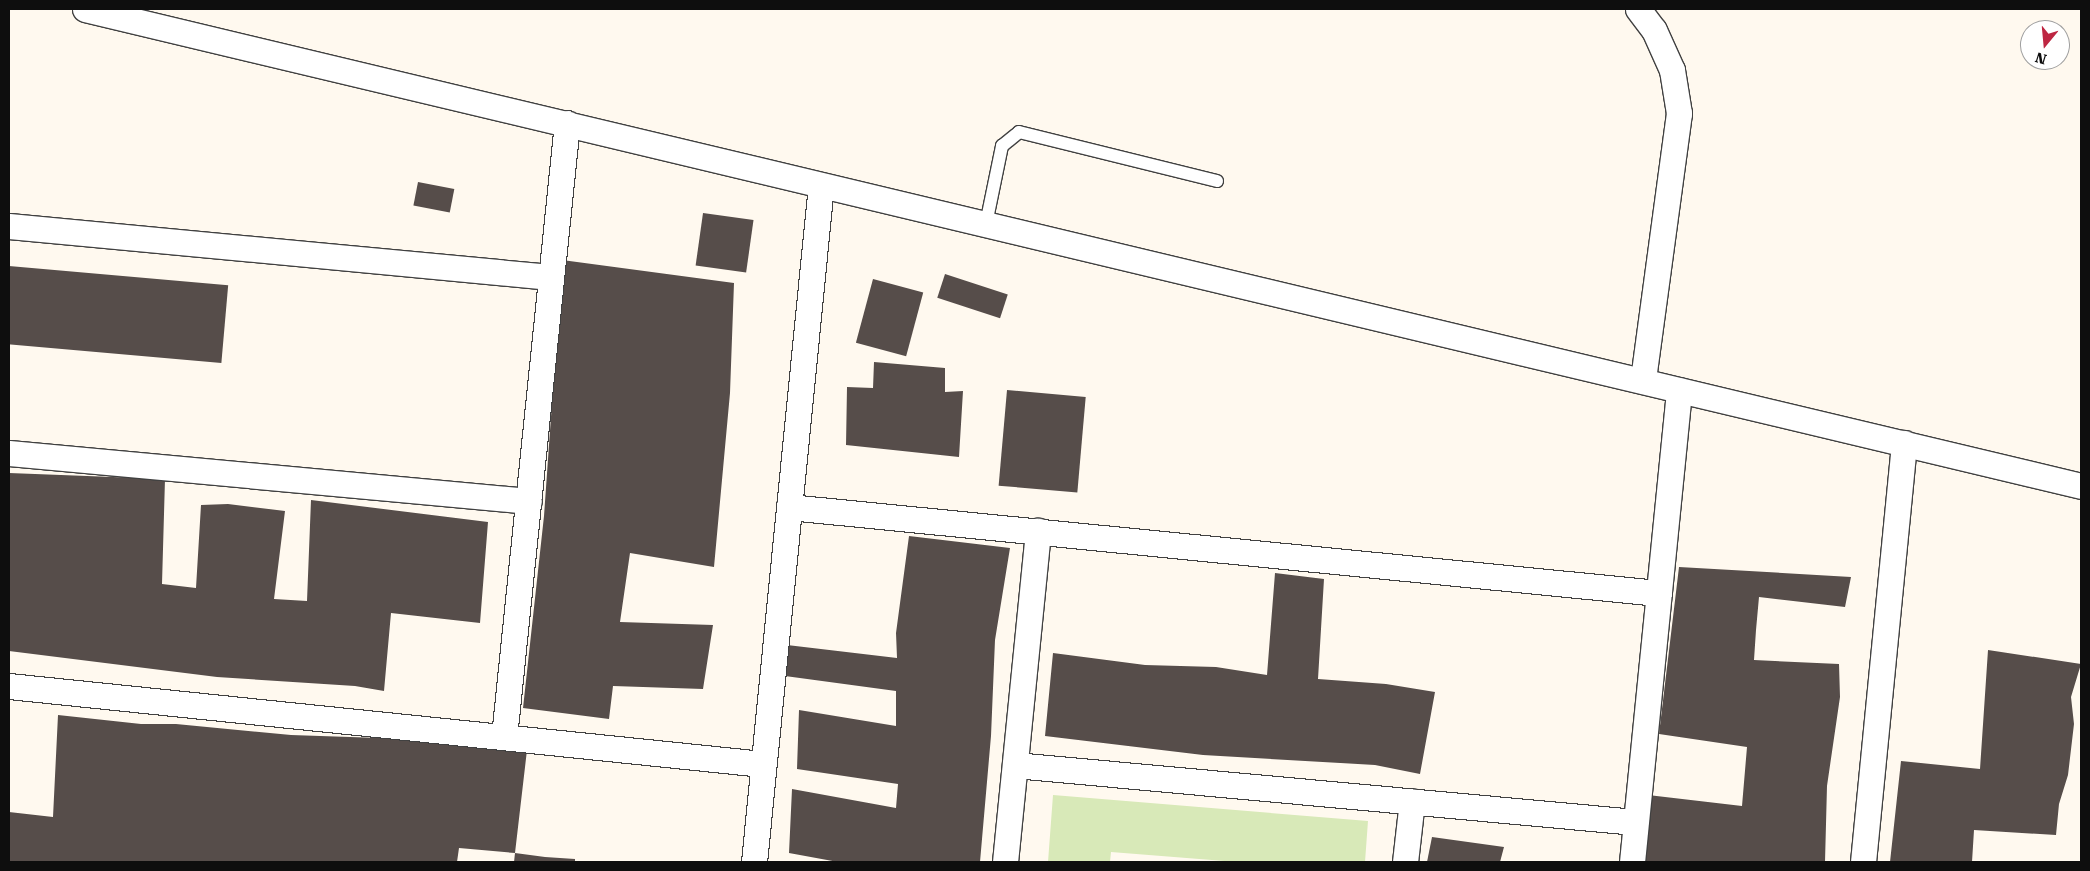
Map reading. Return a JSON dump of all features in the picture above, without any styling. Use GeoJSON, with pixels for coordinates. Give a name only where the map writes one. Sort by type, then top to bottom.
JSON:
{"type":"FeatureCollection","features":[{"type":"Feature","properties":{"kind":"street"},"geometry":{"type":"LineString","coordinates":[[85,9],[2081,486]]}},
{"type":"Feature","properties":{"kind":"street"},"geometry":{"type":"LineString","coordinates":[[1638,9],[1654,30],[1672,70],[1679,113],[1643,381]]}},
{"type":"Feature","properties":{"kind":"street"},"geometry":{"type":"LineString","coordinates":[[504,738],[567,124]]}},
{"type":"Feature","properties":{"kind":"street"},"geometry":{"type":"LineString","coordinates":[[754,862],[821,185]]}},
{"type":"Feature","properties":{"kind":"street"},"geometry":{"type":"LineString","coordinates":[[9,226],[551,277]]}},
{"type":"Feature","properties":{"kind":"street"},"geometry":{"type":"LineString","coordinates":[[1632,862],[1679,390]]}},
{"type":"Feature","properties":{"kind":"street"},"geometry":{"type":"LineString","coordinates":[[1863,862],[1904,443]]}},
{"type":"Feature","properties":{"kind":"street"},"geometry":{"type":"LineString","coordinates":[[9,453],[529,501]]}},
{"type":"Feature","properties":{"kind":"street"},"geometry":{"type":"LineString","coordinates":[[789,507],[1659,593]]}},
{"type":"Feature","properties":{"kind":"street"},"geometry":{"type":"LineString","coordinates":[[1006,862],[1038,531]]}},
{"type":"Feature","properties":{"kind":"street"},"geometry":{"type":"LineString","coordinates":[[9,686],[763,764]]}},
{"type":"Feature","properties":{"kind":"street"},"geometry":{"type":"LineString","coordinates":[[1015,765],[1635,822]]}},
{"type":"Feature","properties":{"kind":"street"},"geometry":{"type":"LineString","coordinates":[[1405,862],[1412,801]]}},
{"type":"Feature","properties":{"kind":"lane"},"geometry":{"type":"LineString","coordinates":[[986,224],[1002,146],[1019,132],[1217,181]]}},
{"type":"Feature","properties":{"kind":"green space"},"geometry":{"type":"Polygon","coordinates":[[[1053,795],[1368,821],[1365,862],[1237,862],[1111,852],[1110,862],[1048,862],[1053,795]]]}},
{"type":"Feature","properties":{"kind":"building"},"geometry":{"type":"Polygon","coordinates":[[[418,182],[454,189],[450,213],[413,206],[418,182]]]}},
{"type":"Feature","properties":{"kind":"building"},"geometry":{"type":"Polygon","coordinates":[[[703,213],[754,220],[746,273],[696,265],[703,213]]]}},
{"type":"Feature","properties":{"kind":"building"},"geometry":{"type":"Polygon","coordinates":[[[562,260],[734,283],[730,393],[714,567],[630,553],[620,622],[713,625],[703,689],[613,686],[609,719],[523,708],[544,516],[562,260]]]}},
{"type":"Feature","properties":{"kind":"building"},"geometry":{"type":"Polygon","coordinates":[[[9,266],[228,285],[221,363],[9,344],[9,266]]]}},
{"type":"Feature","properties":{"kind":"building"},"geometry":{"type":"Polygon","coordinates":[[[945,274],[1008,294],[1000,318],[937,298],[945,274]]]}},
{"type":"Feature","properties":{"kind":"building"},"geometry":{"type":"Polygon","coordinates":[[[873,279],[923,292],[906,356],[856,343],[873,279]]]}},
{"type":"Feature","properties":{"kind":"building"},"geometry":{"type":"Polygon","coordinates":[[[874,362],[945,368],[945,392],[963,391],[959,457],[846,445],[847,387],[873,388],[874,362]]]}},
{"type":"Feature","properties":{"kind":"building"},"geometry":{"type":"Polygon","coordinates":[[[1007,390],[1086,397],[1077,493],[999,486],[1007,390]]]}},
{"type":"Feature","properties":{"kind":"building"},"geometry":{"type":"Polygon","coordinates":[[[9,473],[165,479],[162,584],[196,588],[201,505],[228,504],[285,511],[274,599],[307,601],[311,500],[488,522],[480,623],[391,613],[384,691],[355,686],[217,677],[9,651],[9,473]]]}},
{"type":"Feature","properties":{"kind":"building"},"geometry":{"type":"Polygon","coordinates":[[[909,536],[1010,548],[995,640],[991,736],[980,862],[838,862],[789,853],[792,789],[896,808],[898,784],[797,769],[799,710],[896,726],[896,691],[785,676],[787,645],[897,658],[896,633],[909,536]]]}},
{"type":"Feature","properties":{"kind":"building"},"geometry":{"type":"Polygon","coordinates":[[[1679,567],[1851,577],[1845,607],[1759,597],[1754,660],[1839,664],[1840,697],[1827,786],[1825,862],[1646,862],[1648,795],[1742,806],[1747,747],[1659,734],[1679,567]]]}},
{"type":"Feature","properties":{"kind":"building"},"geometry":{"type":"Polygon","coordinates":[[[1275,573],[1324,579],[1318,679],[1386,684],[1435,692],[1420,774],[1375,765],[1203,755],[1045,736],[1053,653],[1145,665],[1216,667],[1267,675],[1275,573]]]}},
{"type":"Feature","properties":{"kind":"building"},"geometry":{"type":"Polygon","coordinates":[[[1988,650],[2081,664],[2071,697],[2074,724],[2068,775],[2059,804],[2056,835],[1974,830],[1972,862],[1890,862],[1901,761],[1980,769],[1988,650]]]}},
{"type":"Feature","properties":{"kind":"building"},"geometry":{"type":"Polygon","coordinates":[[[58,715],[141,724],[176,724],[291,735],[409,739],[527,750],[515,853],[459,848],[457,862],[9,862],[9,812],[53,817],[58,715]]]}},
{"type":"Feature","properties":{"kind":"building"},"geometry":{"type":"Polygon","coordinates":[[[1432,837],[1504,847],[1500,862],[1427,862],[1432,837]]]}},
{"type":"Feature","properties":{"kind":"building"},"geometry":{"type":"Polygon","coordinates":[[[515,853],[575,859],[575,862],[514,862],[515,853]]]}}]}
